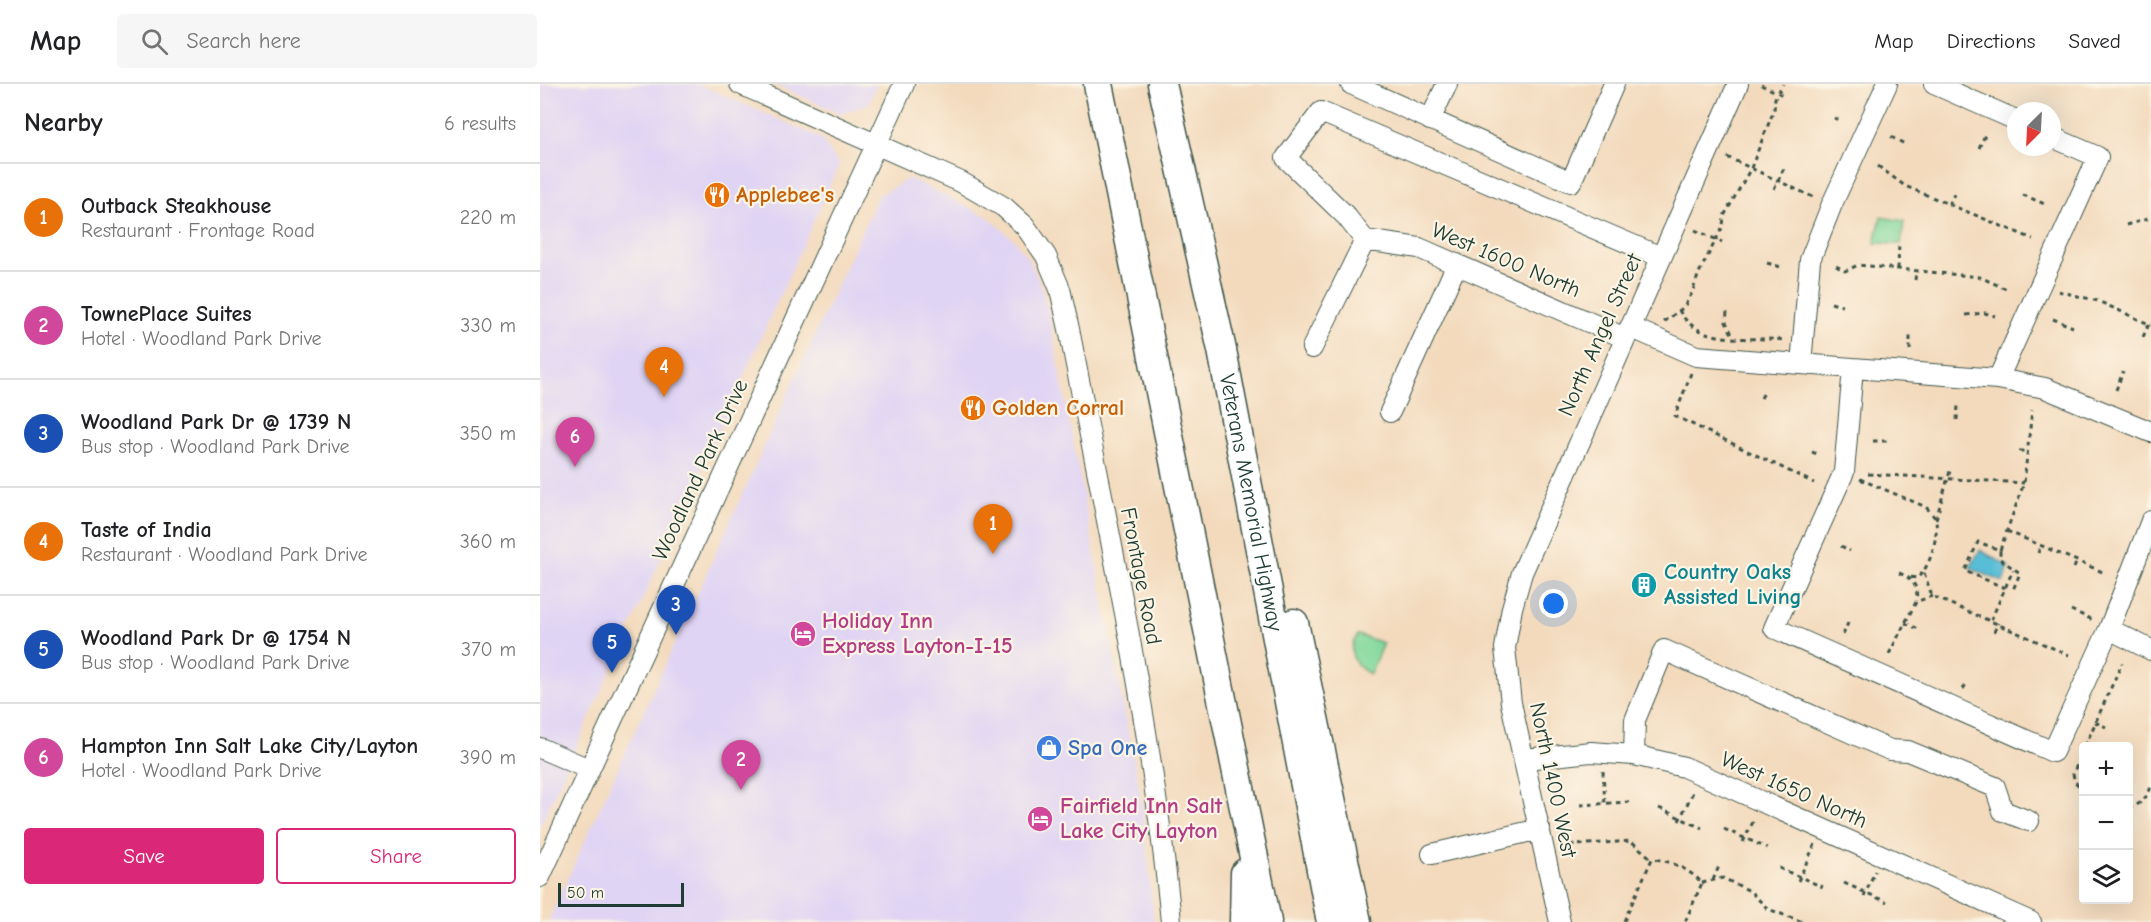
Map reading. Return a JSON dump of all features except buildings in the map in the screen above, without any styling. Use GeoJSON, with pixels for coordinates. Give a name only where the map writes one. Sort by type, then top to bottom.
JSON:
{"type":"FeatureCollection","features":[{"type":"Feature","properties":{"kind":"highway"},"geometry":{"type":"LineString","coordinates":[[1098,84],[1267,922]]}},
{"type":"Feature","properties":{"kind":"highway","name":"Veterans Memorial Highway"},"geometry":{"type":"LineString","coordinates":[[1162,84],[1222,350],[1331,922]]}},
{"type":"Feature","properties":{"kind":"highway"},"geometry":{"type":"LineString","coordinates":[[1222,350],[1247,404],[1357,922]]}},
{"type":"Feature","properties":{"kind":"highway"},"geometry":{"type":"LineString","coordinates":[[1244,922],[1247,822]]}},
{"type":"Feature","properties":{"kind":"street","name":"Frontage Road"},"geometry":{"type":"LineString","coordinates":[[740,84],[988,196],[1018,219],[1039,244],[1060,289],[1071,340],[1153,770],[1171,922]]}},
{"type":"Feature","properties":{"kind":"street","name":"Woodland Park Drive"},"geometry":{"type":"LineString","coordinates":[[540,877],[904,84]]}},
{"type":"Feature","properties":{"kind":"street"},"geometry":{"type":"LineString","coordinates":[[1351,84],[1570,182],[1614,84]]}},
{"type":"Feature","properties":{"kind":"street"},"geometry":{"type":"LineString","coordinates":[[1430,120],[1447,84]]}},
{"type":"Feature","properties":{"kind":"street","name":"North Angel Street"},"geometry":{"type":"LineString","coordinates":[[1505,648],[1522,573],[1738,84]]}},
{"type":"Feature","properties":{"kind":"street"},"geometry":{"type":"LineString","coordinates":[[1801,364],[1810,261],[1832,204],[1887,84]]}},
{"type":"Feature","properties":{"kind":"street"},"geometry":{"type":"LineString","coordinates":[[1934,84],[2007,116]]}},
{"type":"Feature","properties":{"kind":"street"},"geometry":{"type":"LineString","coordinates":[[1312,348],[1365,240],[1346,216],[1286,158],[1321,112],[1661,257]]}},
{"type":"Feature","properties":{"kind":"street"},"geometry":{"type":"LineString","coordinates":[[1998,379],[2098,157],[2061,141]]}},
{"type":"Feature","properties":{"kind":"street","name":"West 1600 North"},"geometry":{"type":"LineString","coordinates":[[1365,240],[1396,242],[1419,248],[1627,332],[1696,356],[1998,379],[2045,387],[2151,432]]}},
{"type":"Feature","properties":{"kind":"street"},"geometry":{"type":"LineString","coordinates":[[1389,412],[1457,264]]}},
{"type":"Feature","properties":{"kind":"street"},"geometry":{"type":"LineString","coordinates":[[1853,368],[1845,472],[1774,628],[2053,752],[2151,521]]}},
{"type":"Feature","properties":{"kind":"street"},"geometry":{"type":"LineString","coordinates":[[2105,626],[2151,650]]}},
{"type":"Feature","properties":{"kind":"street","name":"North 1400 West"},"geometry":{"type":"LineString","coordinates":[[1505,648],[1511,703],[1560,922]]}},
{"type":"Feature","properties":{"kind":"street"},"geometry":{"type":"LineString","coordinates":[[1634,756],[1635,720],[1664,650],[1890,750],[1908,751],[1995,787],[2003,810],[2029,821]]}},
{"type":"Feature","properties":{"kind":"street"},"geometry":{"type":"LineString","coordinates":[[540,747],[589,770]]}},
{"type":"Feature","properties":{"kind":"street","name":"West 1650 North"},"geometry":{"type":"LineString","coordinates":[[1525,759],[1591,752],[1634,756],[1684,767],[2003,916],[2031,922]]}},
{"type":"Feature","properties":{"kind":"street"},"geometry":{"type":"LineString","coordinates":[[1432,854],[1542,838]]}},
{"type":"Feature","properties":{"kind":"path"},"geometry":{"type":"LineString","coordinates":[[1657,326],[1679,310],[1692,293],[1723,226],[1724,216],[1752,168],[1783,84]]}},
{"type":"Feature","properties":{"kind":"path"},"geometry":{"type":"LineString","coordinates":[[1761,85],[1785,96]]}},
{"type":"Feature","properties":{"kind":"path"},"geometry":{"type":"LineString","coordinates":[[1834,118],[1842,121]]}},
{"type":"Feature","properties":{"kind":"path"},"geometry":{"type":"LineString","coordinates":[[1979,148],[1985,135]]}},
{"type":"Feature","properties":{"kind":"path"},"geometry":{"type":"LineString","coordinates":[[1891,137],[1907,145]]}},
{"type":"Feature","properties":{"kind":"path"},"geometry":{"type":"LineString","coordinates":[[1727,157],[1817,199]]}},
{"type":"Feature","properties":{"kind":"path"},"geometry":{"type":"LineString","coordinates":[[1878,166],[1905,186],[2032,239]]}},
{"type":"Feature","properties":{"kind":"path"},"geometry":{"type":"LineString","coordinates":[[1774,189],[1784,168]]}},
{"type":"Feature","properties":{"kind":"path"},"geometry":{"type":"LineString","coordinates":[[1949,205],[1954,194]]}},
{"type":"Feature","properties":{"kind":"path"},"geometry":{"type":"LineString","coordinates":[[2023,195],[2047,205]]}},
{"type":"Feature","properties":{"kind":"path"},"geometry":{"type":"LineString","coordinates":[[2126,225],[2151,218]]}},
{"type":"Feature","properties":{"kind":"path"},"geometry":{"type":"LineString","coordinates":[[1695,230],[1722,243]]}},
{"type":"Feature","properties":{"kind":"path"},"geometry":{"type":"LineString","coordinates":[[1898,269],[1899,243]]}},
{"type":"Feature","properties":{"kind":"path"},"geometry":{"type":"LineString","coordinates":[[1767,264],[1784,268]]}},
{"type":"Feature","properties":{"kind":"path"},"geometry":{"type":"LineString","coordinates":[[1836,267],[1845,271],[1858,265],[1980,277],[2006,290]]}},
{"type":"Feature","properties":{"kind":"path"},"geometry":{"type":"LineString","coordinates":[[1915,280],[1916,271]]}},
{"type":"Feature","properties":{"kind":"path"},"geometry":{"type":"LineString","coordinates":[[2051,287],[2064,294],[2098,301],[2150,325],[2143,337]]}},
{"type":"Feature","properties":{"kind":"path"},"geometry":{"type":"LineString","coordinates":[[1831,303],[1842,306]]}},
{"type":"Feature","properties":{"kind":"path"},"geometry":{"type":"LineString","coordinates":[[1679,310],[1685,321],[1692,327],[1707,333],[1734,338],[1793,341]]}},
{"type":"Feature","properties":{"kind":"path"},"geometry":{"type":"LineString","coordinates":[[1727,312],[1726,322],[1734,338]]}},
{"type":"Feature","properties":{"kind":"path"},"geometry":{"type":"LineString","coordinates":[[1966,315],[1995,316]]}},
{"type":"Feature","properties":{"kind":"path"},"geometry":{"type":"LineString","coordinates":[[2053,319],[2073,327]]}},
{"type":"Feature","properties":{"kind":"path"},"geometry":{"type":"LineString","coordinates":[[1910,332],[1910,350]]}},
{"type":"Feature","properties":{"kind":"path"},"geometry":{"type":"LineString","coordinates":[[1693,369],[1675,416],[1814,483]]}},
{"type":"Feature","properties":{"kind":"path"},"geometry":{"type":"LineString","coordinates":[[2116,390],[2123,372]]}},
{"type":"Feature","properties":{"kind":"path"},"geometry":{"type":"LineString","coordinates":[[1761,398],[1765,391]]}},
{"type":"Feature","properties":{"kind":"path"},"geometry":{"type":"LineString","coordinates":[[1683,392],[1688,394]]}},
{"type":"Feature","properties":{"kind":"path"},"geometry":{"type":"LineString","coordinates":[[1957,420],[1958,404]]}},
{"type":"Feature","properties":{"kind":"path"},"geometry":{"type":"LineString","coordinates":[[2013,590],[2020,573],[2000,559],[2000,550],[2024,483],[2032,410]]}},
{"type":"Feature","properties":{"kind":"path"},"geometry":{"type":"LineString","coordinates":[[1873,441],[1888,441]]}},
{"type":"Feature","properties":{"kind":"path"},"geometry":{"type":"LineString","coordinates":[[2019,451],[2028,451]]}},
{"type":"Feature","properties":{"kind":"path"},"geometry":{"type":"LineString","coordinates":[[1812,452],[1820,455]]}},
{"type":"Feature","properties":{"kind":"path"},"geometry":{"type":"LineString","coordinates":[[1899,573],[1917,578],[1924,573],[1936,539],[1936,519],[1950,471]]}},
{"type":"Feature","properties":{"kind":"path"},"geometry":{"type":"LineString","coordinates":[[1845,472],[1906,501],[1926,507],[1936,519]]}},
{"type":"Feature","properties":{"kind":"path"},"geometry":{"type":"LineString","coordinates":[[1868,474],[2024,483]]}},
{"type":"Feature","properties":{"kind":"path"},"geometry":{"type":"LineString","coordinates":[[2007,531],[2105,573]]}},
{"type":"Feature","properties":{"kind":"path"},"geometry":{"type":"LineString","coordinates":[[2000,550],[1978,542],[1965,571],[2005,588]]}},
{"type":"Feature","properties":{"kind":"path"},"geometry":{"type":"LineString","coordinates":[[2038,553],[2042,545]]}},
{"type":"Feature","properties":{"kind":"path"},"geometry":{"type":"LineString","coordinates":[[1841,546],[1850,551]]}},
{"type":"Feature","properties":{"kind":"path"},"geometry":{"type":"LineString","coordinates":[[2074,568],[2077,561]]}},
{"type":"Feature","properties":{"kind":"path"},"geometry":{"type":"LineString","coordinates":[[1991,620],[2013,570]]}},
{"type":"Feature","properties":{"kind":"path"},"geometry":{"type":"LineString","coordinates":[[1924,573],[1932,596]]}},
{"type":"Feature","properties":{"kind":"path"},"geometry":{"type":"LineString","coordinates":[[1889,654],[1916,602],[1918,593],[1909,577]]}},
{"type":"Feature","properties":{"kind":"path"},"geometry":{"type":"LineString","coordinates":[[1916,602],[1922,597],[1932,596],[2069,655]]}},
{"type":"Feature","properties":{"kind":"path"},"geometry":{"type":"LineString","coordinates":[[2071,610],[2105,626]]}},
{"type":"Feature","properties":{"kind":"path"},"geometry":{"type":"LineString","coordinates":[[1843,635],[1848,623]]}},
{"type":"Feature","properties":{"kind":"path"},"geometry":{"type":"LineString","coordinates":[[1905,623],[1921,630]]}},
{"type":"Feature","properties":{"kind":"path"},"geometry":{"type":"LineString","coordinates":[[1994,632],[1998,623]]}},
{"type":"Feature","properties":{"kind":"path"},"geometry":{"type":"LineString","coordinates":[[2087,742],[2122,663]]}},
{"type":"Feature","properties":{"kind":"path"},"geometry":{"type":"LineString","coordinates":[[1964,689],[1967,682]]}},
{"type":"Feature","properties":{"kind":"path"},"geometry":{"type":"LineString","coordinates":[[2095,722],[2106,727]]}},
{"type":"Feature","properties":{"kind":"path"},"geometry":{"type":"LineString","coordinates":[[2079,760],[2073,774],[2079,783]]}},
{"type":"Feature","properties":{"kind":"path"},"geometry":{"type":"LineString","coordinates":[[1604,769],[1605,804]]}},
{"type":"Feature","properties":{"kind":"path"},"geometry":{"type":"LineString","coordinates":[[2133,807],[2146,798],[2151,787]]}},
{"type":"Feature","properties":{"kind":"path"},"geometry":{"type":"LineString","coordinates":[[1679,820],[1694,790]]}},
{"type":"Feature","properties":{"kind":"path"},"geometry":{"type":"LineString","coordinates":[[1580,805],[1629,802]]}},
{"type":"Feature","properties":{"kind":"path"},"geometry":{"type":"LineString","coordinates":[[1659,808],[1679,820],[1702,828]]}},
{"type":"Feature","properties":{"kind":"path"},"geometry":{"type":"LineString","coordinates":[[1744,840],[1755,816]]}},
{"type":"Feature","properties":{"kind":"path"},"geometry":{"type":"LineString","coordinates":[[1724,829],[1744,840],[1767,848]]}},
{"type":"Feature","properties":{"kind":"path"},"geometry":{"type":"LineString","coordinates":[[1542,838],[1630,840],[1652,859],[1662,860],[1694,874],[1702,883]]}},
{"type":"Feature","properties":{"kind":"path"},"geometry":{"type":"LineString","coordinates":[[1799,879],[1816,842]]}},
{"type":"Feature","properties":{"kind":"path"},"geometry":{"type":"LineString","coordinates":[[1624,921],[1652,859]]}},
{"type":"Feature","properties":{"kind":"path"},"geometry":{"type":"LineString","coordinates":[[1713,880],[1720,864]]}},
{"type":"Feature","properties":{"kind":"path"},"geometry":{"type":"LineString","coordinates":[[1779,868],[1799,879],[1823,887]]}},
{"type":"Feature","properties":{"kind":"path"},"geometry":{"type":"LineString","coordinates":[[1864,897],[1876,870]]}},
{"type":"Feature","properties":{"kind":"path"},"geometry":{"type":"LineString","coordinates":[[1702,883],[1723,878],[1750,891],[1768,909],[1803,922]]}},
{"type":"Feature","properties":{"kind":"path"},"geometry":{"type":"LineString","coordinates":[[1685,922],[1702,883]]}},
{"type":"Feature","properties":{"kind":"path"},"geometry":{"type":"LineString","coordinates":[[1844,883],[1887,902]]}},
{"type":"Feature","properties":{"kind":"shaded area"},"geometry":{"type":"Polygon","coordinates":[[[540,84],[698,84],[821,138],[839,165],[540,827],[540,84]]]}},
{"type":"Feature","properties":{"kind":"shaded area"},"geometry":{"type":"Polygon","coordinates":[[[774,84],[877,84],[868,104],[841,114],[774,84]]]}},
{"type":"Feature","properties":{"kind":"shaded area"},"geometry":{"type":"Polygon","coordinates":[[[909,178],[988,217],[1015,241],[1030,262],[1040,284],[1048,310],[1142,803],[1154,922],[548,922],[878,196],[909,178]]]}},
{"type":"Feature","properties":{"kind":"green space"},"geometry":{"type":"Polygon","coordinates":[[[1881,217],[1904,221],[1901,244],[1875,243],[1881,217]]]}},
{"type":"Feature","properties":{"kind":"green space"},"geometry":{"type":"Polygon","coordinates":[[[1358,635],[1383,643],[1370,674],[1364,671],[1353,658],[1352,647],[1358,635]]]}},
{"type":"Feature","properties":{"kind":"water"},"geometry":{"type":"Polygon","coordinates":[[[1980,550],[2009,567],[2003,582],[1970,568],[1980,550]]]}},
{"type":"Feature","properties":{"kind":"place","name":"Applebee's"},"geometry":{"type":"Point","coordinates":[717,195]}},
{"type":"Feature","properties":{"kind":"place","name":"Taste of India"},"geometry":{"type":"Point","coordinates":[664,397]}},
{"type":"Feature","properties":{"kind":"place","name":"Golden Corral"},"geometry":{"type":"Point","coordinates":[973,408]}},
{"type":"Feature","properties":{"kind":"place","name":"Hampton Inn Salt Lake City/Layton"},"geometry":{"type":"Point","coordinates":[575,467]}},
{"type":"Feature","properties":{"kind":"place","name":"Outback Steakhouse"},"geometry":{"type":"Point","coordinates":[993,554]}},
{"type":"Feature","properties":{"kind":"place","name":"Country Oaks Assisted Living"},"geometry":{"type":"Point","coordinates":[1644,585]}},
{"type":"Feature","properties":{"kind":"place","name":"Holiday Inn Express Layton-I-15"},"geometry":{"type":"Point","coordinates":[803,634]}},
{"type":"Feature","properties":{"kind":"place","name":"Woodland Park Dr @ 1739 N"},"geometry":{"type":"Point","coordinates":[676,635]}},
{"type":"Feature","properties":{"kind":"place","name":"Woodland Park Dr @ 1754 N"},"geometry":{"type":"Point","coordinates":[612,673]}},
{"type":"Feature","properties":{"kind":"place","name":"Spa One"},"geometry":{"type":"Point","coordinates":[1049,748]}},
{"type":"Feature","properties":{"kind":"place","name":"TownePlace Suites"},"geometry":{"type":"Point","coordinates":[741,790]}},
{"type":"Feature","properties":{"kind":"place","name":"Fairfield Inn Salt Lake City Layton"},"geometry":{"type":"Point","coordinates":[1040,819]}}]}
